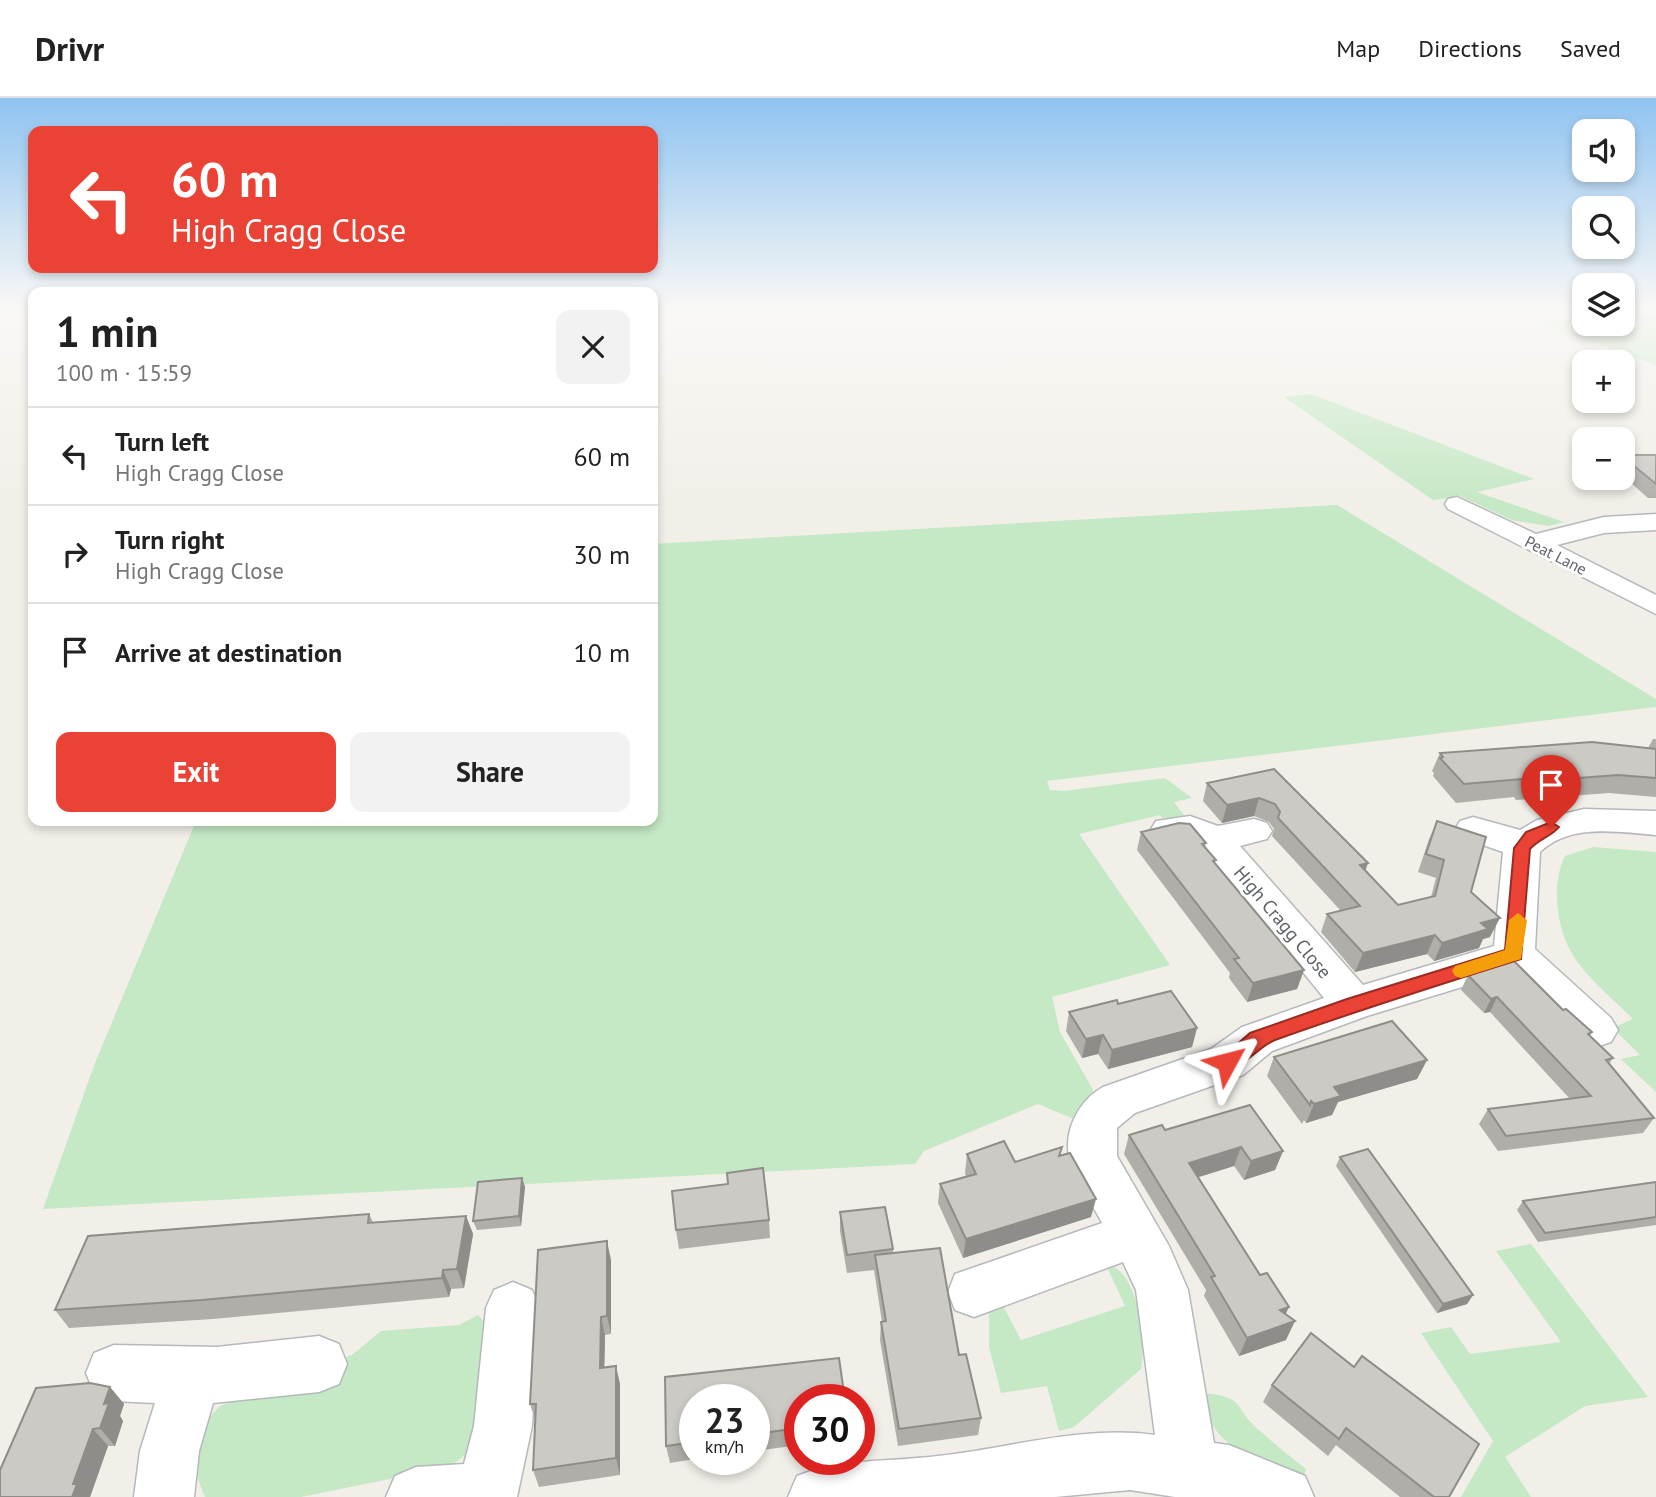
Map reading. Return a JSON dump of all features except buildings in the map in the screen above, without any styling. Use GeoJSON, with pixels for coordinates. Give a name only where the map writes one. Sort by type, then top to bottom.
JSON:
{"type":"FeatureCollection","features":[{"type":"Feature","properties":{"kind":"street","name":"Peat Lane"},"geometry":{"type":"LineString","coordinates":[[1457,504],[1656,606]]}},
{"type":"Feature","properties":{"kind":"street"},"geometry":{"type":"LineString","coordinates":[[1533,543],[1604,525],[1656,522]]}},
{"type":"Feature","properties":{"kind":"street"},"geometry":{"type":"LineString","coordinates":[[1514,954],[1522,848],[1532,836],[1567,823],[1656,823]]}},
{"type":"Feature","properties":{"kind":"street","name":"High Cragg Close"},"geometry":{"type":"LineString","coordinates":[[1169,829],[1190,828],[1213,839],[1354,1004]]}},
{"type":"Feature","properties":{"kind":"street"},"geometry":{"type":"LineString","coordinates":[[1473,829],[1508,839],[1522,848]]}},
{"type":"Feature","properties":{"kind":"street","name":"High Cragg Close"},"geometry":{"type":"LineString","coordinates":[[1213,839],[1254,831]]}},
{"type":"Feature","properties":{"kind":"street"},"geometry":{"type":"LineString","coordinates":[[1189,1468],[1162,1290],[1151,1263],[1093,1159],[1094,1125],[1105,1108],[1119,1100],[1227,1062],[1257,1039],[1354,1004],[1514,954]]}},
{"type":"Feature","properties":{"kind":"street"},"geometry":{"type":"LineString","coordinates":[[1514,954],[1595,1030]]}},
{"type":"Feature","properties":{"kind":"street"},"geometry":{"type":"LineString","coordinates":[[974,1292],[1134,1235]]}},
{"type":"Feature","properties":{"kind":"street"},"geometry":{"type":"LineString","coordinates":[[416,1497],[454,1492],[486,1497],[503,1426],[513,1308]]}},
{"type":"Feature","properties":{"kind":"street"},"geometry":{"type":"LineString","coordinates":[[114,1373],[193,1377],[319,1364]]}},
{"type":"Feature","properties":{"kind":"street"},"geometry":{"type":"LineString","coordinates":[[164,1497],[164,1473],[193,1377]]}},
{"type":"Feature","properties":{"kind":"street"},"geometry":{"type":"LineString","coordinates":[[818,1497],[901,1492],[1058,1467],[1130,1461],[1229,1475],[1284,1497]]}},
{"type":"Feature","properties":{"kind":"green space"},"geometry":{"type":"Polygon","coordinates":[[[1311,394],[1534,479],[1477,492],[1564,522],[1548,526],[1512,520],[1460,496],[1433,500],[1284,397],[1311,394]]]}},
{"type":"Feature","properties":{"kind":"green space"},"geometry":{"type":"Polygon","coordinates":[[[1337,505],[1656,699],[1656,707],[1047,781],[1050,790],[1064,791],[1165,778],[1192,798],[1174,802],[1186,818],[1163,818],[1160,815],[1079,834],[1170,965],[1052,997],[1060,1032],[1093,1090],[1076,1120],[1038,1104],[924,1151],[915,1164],[43,1209],[95,1063],[194,826],[658,826],[658,544],[1337,505]]]}},
{"type":"Feature","properties":{"kind":"green space"},"geometry":{"type":"Polygon","coordinates":[[[1593,847],[1656,852],[1656,1092],[1621,1059],[1640,1055],[1613,1028],[1633,1019],[1582,968],[1569,949],[1560,923],[1558,881],[1565,856],[1593,847]]]}},
{"type":"Feature","properties":{"kind":"green space"},"geometry":{"type":"Polygon","coordinates":[[[1531,1244],[1648,1397],[1585,1406],[1505,1457],[1531,1497],[1461,1497],[1493,1441],[1421,1333],[1451,1327],[1470,1354],[1561,1342],[1496,1251],[1531,1244]]]}},
{"type":"Feature","properties":{"kind":"green space"},"geometry":{"type":"Polygon","coordinates":[[[1113,1267],[1122,1273],[1135,1297],[1141,1329],[1141,1369],[1074,1427],[1059,1431],[1047,1386],[1001,1393],[989,1347],[989,1310],[1002,1304],[1021,1340],[1125,1306],[1108,1269],[1113,1267]]]}},
{"type":"Feature","properties":{"kind":"green space"},"geometry":{"type":"Polygon","coordinates":[[[478,1315],[489,1328],[479,1445],[449,1467],[301,1497],[205,1497],[197,1472],[196,1449],[204,1427],[220,1406],[352,1355],[381,1331],[459,1325],[478,1315]]]}},
{"type":"Feature","properties":{"kind":"green space"},"geometry":{"type":"Polygon","coordinates":[[[1202,1393],[1227,1397],[1238,1404],[1259,1430],[1306,1469],[1303,1479],[1253,1458],[1225,1440],[1214,1428],[1206,1412],[1202,1393]]]}},
{"type":"Feature","properties":{"kind":"slow traffic"},"geometry":{"type":"LineString","coordinates":[[1461,971],[1514,954],[1518,920]]}},
{"type":"Feature","properties":{"kind":"route"},"geometry":{"type":"LineString","coordinates":[[1227,1062],[1257,1039],[1354,1004],[1514,954],[1522,848],[1532,836],[1551,827]]}}]}
